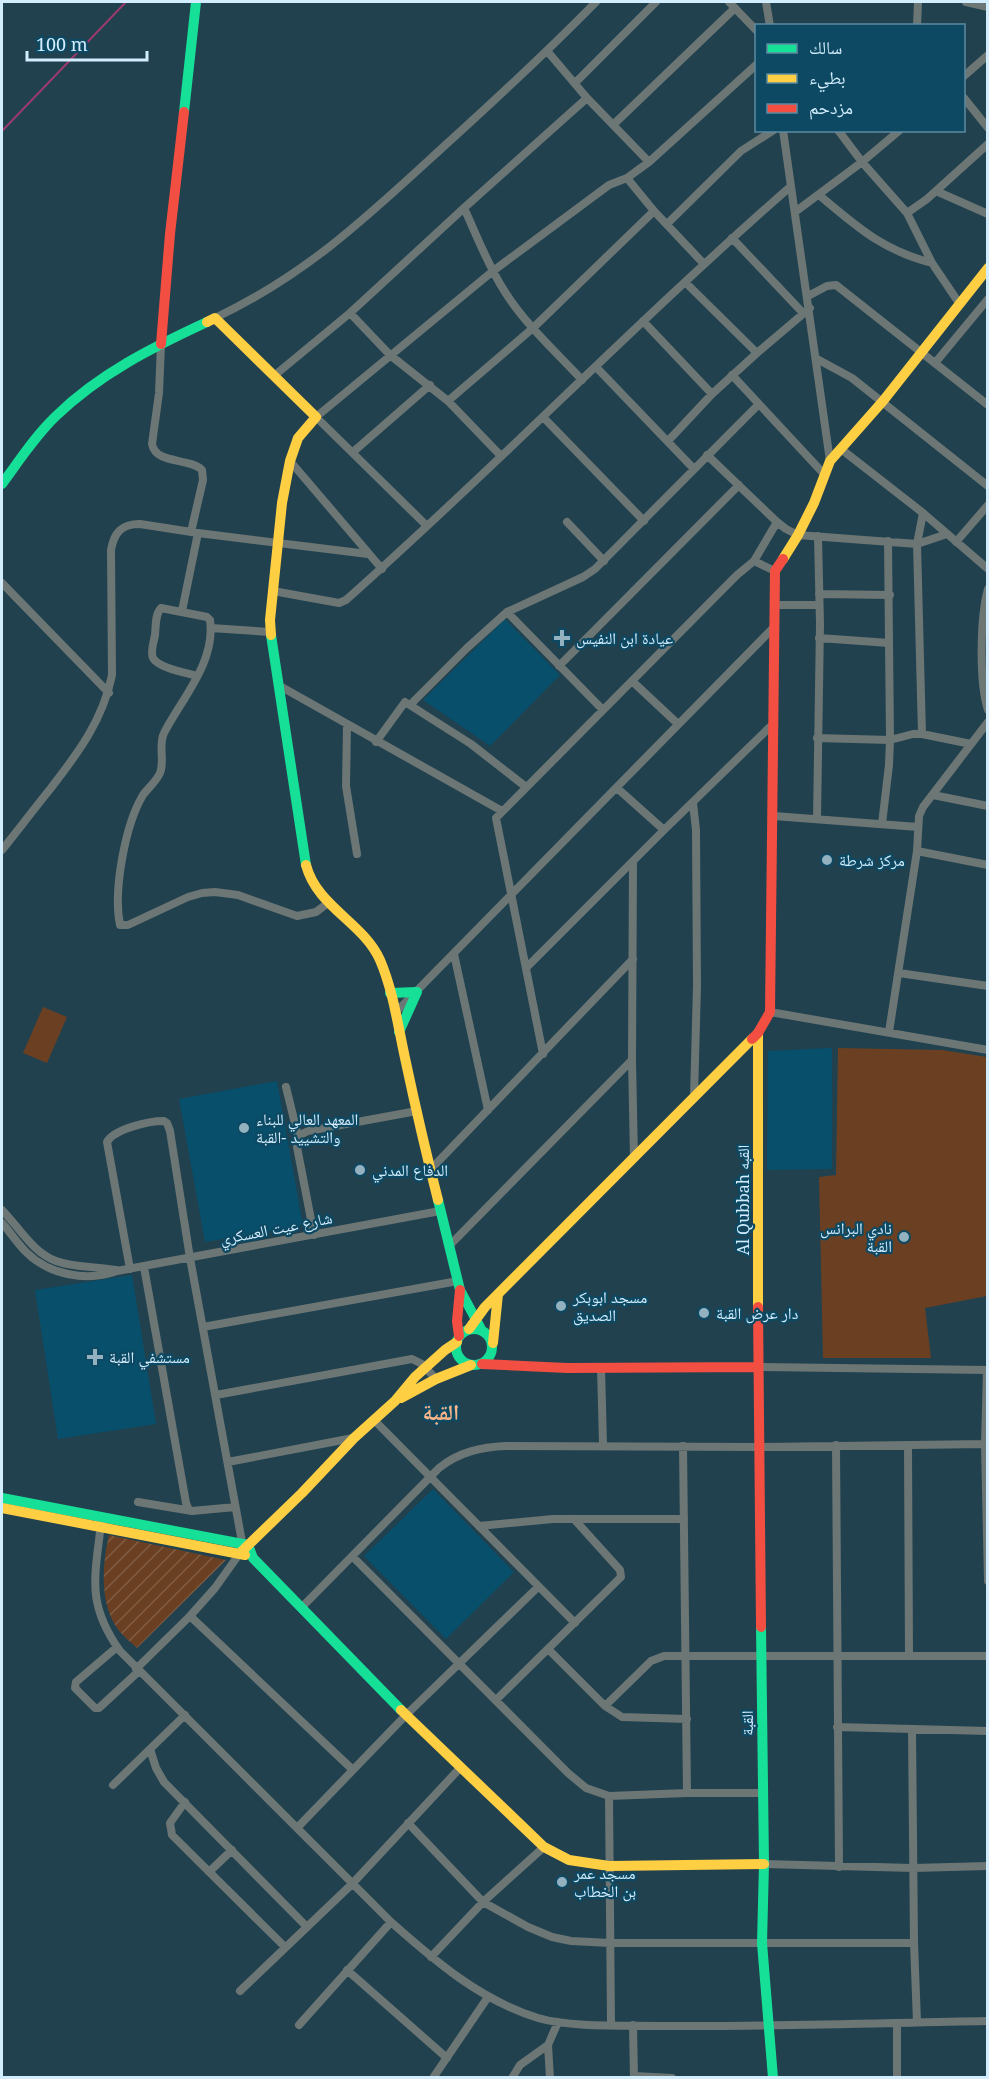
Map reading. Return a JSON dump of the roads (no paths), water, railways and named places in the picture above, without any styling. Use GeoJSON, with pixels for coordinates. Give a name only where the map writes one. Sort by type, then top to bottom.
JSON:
{"type":"FeatureCollection","features":[{"type":"Feature","properties":{"kind":"street"},"geometry":{"type":"LineString","coordinates":[[182,611],[203,480],[202,470],[193,464],[160,456],[152,449],[159,393],[170,234],[196,2]]}},
{"type":"Feature","properties":{"kind":"street"},"geometry":{"type":"LineString","coordinates":[[2,484],[34,440],[62,410],[98,381],[161,344],[276,286],[347,235],[548,52],[596,2]]}},
{"type":"Feature","properties":{"kind":"street"},"geometry":{"type":"LineString","coordinates":[[575,82],[656,2]]}},
{"type":"Feature","properties":{"kind":"street"},"geometry":{"type":"LineString","coordinates":[[729,2],[755,29]]}},
{"type":"Feature","properties":{"kind":"street"},"geometry":{"type":"LineString","coordinates":[[766,2],[770,24]]}},
{"type":"Feature","properties":{"kind":"street"},"geometry":{"type":"LineString","coordinates":[[917,24],[918,2]]}},
{"type":"Feature","properties":{"kind":"street"},"geometry":{"type":"LineString","coordinates":[[966,2],[987,7]]}},
{"type":"Feature","properties":{"kind":"street"},"geometry":{"type":"LineString","coordinates":[[614,124],[735,8]]}},
{"type":"Feature","properties":{"kind":"street"},"geometry":{"type":"LineString","coordinates":[[548,52],[587,98],[649,162]]}},
{"type":"Feature","properties":{"kind":"street"},"geometry":{"type":"LineString","coordinates":[[965,74],[987,55]]}},
{"type":"Feature","properties":{"kind":"street"},"geometry":{"type":"LineString","coordinates":[[493,1343],[481,1329],[459,1285],[395,1012],[376,950],[362,933],[314,888],[306,867],[270,632],[277,543],[290,461],[298,438],[316,417],[493,271],[609,185],[627,178],[649,162],[755,66]]}},
{"type":"Feature","properties":{"kind":"street"},"geometry":{"type":"LineString","coordinates":[[275,375],[351,313],[587,98]]}},
{"type":"Feature","properties":{"kind":"street"},"geometry":{"type":"LineString","coordinates":[[965,100],[987,128]]}},
{"type":"Feature","properties":{"kind":"street"},"geometry":{"type":"LineString","coordinates":[[667,224],[741,151],[771,132]]}},
{"type":"Feature","properties":{"kind":"street"},"geometry":{"type":"LineString","coordinates":[[783,132],[808,296],[806,310],[817,359],[830,461]]}},
{"type":"Feature","properties":{"kind":"street"},"geometry":{"type":"LineString","coordinates":[[840,132],[862,162],[907,213],[932,263],[960,303]]}},
{"type":"Feature","properties":{"kind":"street"},"geometry":{"type":"LineString","coordinates":[[795,212],[898,132]]}},
{"type":"Feature","properties":{"kind":"street"},"geometry":{"type":"LineString","coordinates":[[907,213],[936,191],[987,144]]}},
{"type":"Feature","properties":{"kind":"street"},"geometry":{"type":"LineString","coordinates":[[627,178],[654,211],[704,264]]}},
{"type":"Feature","properties":{"kind":"street"},"geometry":{"type":"LineString","coordinates":[[273,591],[342,603],[382,569],[643,321],[790,187]]}},
{"type":"Feature","properties":{"kind":"street"},"geometry":{"type":"LineString","coordinates":[[936,191],[987,214]]}},
{"type":"Feature","properties":{"kind":"street"},"geometry":{"type":"LineString","coordinates":[[819,195],[877,242],[910,257],[932,263]]}},
{"type":"Feature","properties":{"kind":"street"},"geometry":{"type":"LineString","coordinates":[[464,208],[506,294],[582,380]]}},
{"type":"Feature","properties":{"kind":"street"},"geometry":{"type":"LineString","coordinates":[[448,401],[533,327],[654,211]]}},
{"type":"Feature","properties":{"kind":"street"},"geometry":{"type":"LineString","coordinates":[[732,238],[806,310]]}},
{"type":"Feature","properties":{"kind":"street"},"geometry":{"type":"LineString","coordinates":[[117,1647],[76,1682],[75,1688],[95,1708],[99,1708],[190,1616],[215,1588],[243,1547],[302,1493],[426,1367],[469,1329],[498,1294],[758,1033],[771,1012],[775,571],[798,535],[814,503],[830,461],[922,352],[987,267]]}},
{"type":"Feature","properties":{"kind":"street"},"geometry":{"type":"LineString","coordinates":[[685,282],[757,353]]}},
{"type":"Feature","properties":{"kind":"street"},"geometry":{"type":"LineString","coordinates":[[808,296],[827,286],[836,285],[987,405]]}},
{"type":"Feature","properties":{"kind":"street"},"geometry":{"type":"LineString","coordinates":[[935,363],[987,299]]}},
{"type":"Feature","properties":{"kind":"street"},"geometry":{"type":"LineString","coordinates":[[668,441],[732,375],[806,310]]}},
{"type":"Feature","properties":{"kind":"street"},"geometry":{"type":"LineString","coordinates":[[351,313],[390,355],[448,401],[501,456]]}},
{"type":"Feature","properties":{"kind":"street"},"geometry":{"type":"LineString","coordinates":[[215,318],[427,526]]}},
{"type":"Feature","properties":{"kind":"street"},"geometry":{"type":"LineString","coordinates":[[643,321],[712,394]]}},
{"type":"Feature","properties":{"kind":"street"},"geometry":{"type":"LineString","coordinates":[[817,359],[852,378],[987,486]]}},
{"type":"Feature","properties":{"kind":"street"},"geometry":{"type":"LineString","coordinates":[[596,367],[694,469]]}},
{"type":"Feature","properties":{"kind":"street"},"geometry":{"type":"LineString","coordinates":[[732,375],[824,474]]}},
{"type":"Feature","properties":{"kind":"street"},"geometry":{"type":"LineString","coordinates":[[353,452],[430,385]]}},
{"type":"Feature","properties":{"kind":"street"},"geometry":{"type":"LineString","coordinates":[[410,705],[507,612],[583,577],[604,561],[759,404]]}},
{"type":"Feature","properties":{"kind":"street"},"geometry":{"type":"LineString","coordinates":[[543,417],[644,521]]}},
{"type":"Feature","properties":{"kind":"street"},"geometry":{"type":"LineString","coordinates":[[841,449],[923,513],[987,569]]}},
{"type":"Feature","properties":{"kind":"street"},"geometry":{"type":"LineString","coordinates":[[708,455],[777,522],[786,530],[798,535],[917,544],[947,534]]}},
{"type":"Feature","properties":{"kind":"street"},"geometry":{"type":"LineString","coordinates":[[290,461],[382,569]]}},
{"type":"Feature","properties":{"kind":"street"},"geometry":{"type":"LineString","coordinates":[[559,666],[739,485]]}},
{"type":"Feature","properties":{"kind":"street"},"geometry":{"type":"LineString","coordinates":[[957,542],[987,506]]}},
{"type":"Feature","properties":{"kind":"street"},"geometry":{"type":"LineString","coordinates":[[922,734],[917,544],[923,513]]}},
{"type":"Feature","properties":{"kind":"street"},"geometry":{"type":"LineString","coordinates":[[567,522],[604,561]]}},
{"type":"Feature","properties":{"kind":"street"},"geometry":{"type":"LineString","coordinates":[[543,1054],[496,818],[753,561],[777,522]]}},
{"type":"Feature","properties":{"kind":"street"},"geometry":{"type":"LineString","coordinates":[[2,850],[78,753],[100,717],[109,693],[112,675],[111,550],[119,530],[133,524],[368,554]]}},
{"type":"Feature","properties":{"kind":"street"},"geometry":{"type":"LineString","coordinates":[[817,819],[818,536]]}},
{"type":"Feature","properties":{"kind":"street"},"geometry":{"type":"LineString","coordinates":[[882,824],[890,741],[888,541]]}},
{"type":"Feature","properties":{"kind":"street"},"geometry":{"type":"LineString","coordinates":[[753,561],[775,571]]}},
{"type":"Feature","properties":{"kind":"street"},"geometry":{"type":"LineString","coordinates":[[2,583],[109,693]]}},
{"type":"Feature","properties":{"kind":"street"},"geometry":{"type":"LineString","coordinates":[[987,589],[982,648],[984,700],[987,710]]}},
{"type":"Feature","properties":{"kind":"street"},"geometry":{"type":"LineString","coordinates":[[819,594],[890,595]]}},
{"type":"Feature","properties":{"kind":"street"},"geometry":{"type":"LineString","coordinates":[[774,605],[819,605]]}},
{"type":"Feature","properties":{"kind":"street"},"geometry":{"type":"LineString","coordinates":[[197,676],[157,663],[153,656],[159,610],[166,608],[208,618],[211,621],[211,628],[205,660],[197,676],[163,735],[160,771],[144,795],[134,816],[121,869],[120,925],[134,923],[188,897],[202,893],[238,895],[297,916],[316,912],[328,903]]}},
{"type":"Feature","properties":{"kind":"street"},"geometry":{"type":"LineString","coordinates":[[507,612],[603,710]]}},
{"type":"Feature","properties":{"kind":"street"},"geometry":{"type":"LineString","coordinates":[[395,1012],[774,627]]}},
{"type":"Feature","properties":{"kind":"street"},"geometry":{"type":"LineString","coordinates":[[211,628],[270,632]]}},
{"type":"Feature","properties":{"kind":"street"},"geometry":{"type":"LineString","coordinates":[[819,638],[890,643]]}},
{"type":"Feature","properties":{"kind":"street"},"geometry":{"type":"LineString","coordinates":[[632,681],[678,724]]}},
{"type":"Feature","properties":{"kind":"street"},"geometry":{"type":"LineString","coordinates":[[278,685],[502,811]]}},
{"type":"Feature","properties":{"kind":"street"},"geometry":{"type":"LineString","coordinates":[[376,742],[405,702],[471,744],[526,787]]}},
{"type":"Feature","properties":{"kind":"street"},"geometry":{"type":"LineString","coordinates":[[889,1032],[917,851],[918,827],[923,807],[987,722]]}},
{"type":"Feature","properties":{"kind":"street"},"geometry":{"type":"LineString","coordinates":[[526,968],[774,723]]}},
{"type":"Feature","properties":{"kind":"street"},"geometry":{"type":"LineString","coordinates":[[347,725],[346,786],[357,854]]}},
{"type":"Feature","properties":{"kind":"street"},"geometry":{"type":"LineString","coordinates":[[817,738],[890,741],[913,734],[922,734],[971,744]]}},
{"type":"Feature","properties":{"kind":"street"},"geometry":{"type":"LineString","coordinates":[[617,788],[664,830]]}},
{"type":"Feature","properties":{"kind":"street"},"geometry":{"type":"LineString","coordinates":[[933,795],[987,806]]}},
{"type":"Feature","properties":{"kind":"street"},"geometry":{"type":"LineString","coordinates":[[693,803],[696,830],[697,986],[694,1097]]}},
{"type":"Feature","properties":{"kind":"street"},"geometry":{"type":"LineString","coordinates":[[774,816],[918,827]]}},
{"type":"Feature","properties":{"kind":"street"},"geometry":{"type":"LineString","coordinates":[[917,851],[987,865]]}},
{"type":"Feature","properties":{"kind":"street"},"geometry":{"type":"LineString","coordinates":[[633,863],[634,1158]]}},
{"type":"Feature","properties":{"kind":"street"},"geometry":{"type":"LineString","coordinates":[[454,954],[488,1110]]}},
{"type":"Feature","properties":{"kind":"street"},"geometry":{"type":"LineString","coordinates":[[431,1169],[633,959]]}},
{"type":"Feature","properties":{"kind":"street"},"geometry":{"type":"LineString","coordinates":[[899,973],[987,986]]}},
{"type":"Feature","properties":{"kind":"street"},"geometry":{"type":"LineString","coordinates":[[390,993],[417,992]]}},
{"type":"Feature","properties":{"kind":"street"},"geometry":{"type":"LineString","coordinates":[[399,1032],[417,992]]}},
{"type":"Feature","properties":{"kind":"street"},"geometry":{"type":"LineString","coordinates":[[771,1012],[987,1050]]}},
{"type":"Feature","properties":{"kind":"street","name":"Al Qubbah القبه"},"geometry":{"type":"LineString","coordinates":[[758,1033],[758,1367]]}},
{"type":"Feature","properties":{"kind":"street"},"geometry":{"type":"LineString","coordinates":[[449,1246],[632,1060]]}},
{"type":"Feature","properties":{"kind":"street"},"geometry":{"type":"LineString","coordinates":[[286,1087],[298,1136],[297,1147],[314,1235]]}},
{"type":"Feature","properties":{"kind":"street"},"geometry":{"type":"LineString","coordinates":[[298,1136],[308,1131],[417,1111]]}},
{"type":"Feature","properties":{"kind":"street"},"geometry":{"type":"LineString","coordinates":[[130,1269],[107,1142],[110,1137],[146,1123],[164,1122],[169,1127],[190,1258],[243,1547],[406,1715],[544,1847],[569,1860],[609,1866],[764,1864],[913,1868],[987,1866]]}},
{"type":"Feature","properties":{"kind":"street","name":"شارع عيت العسكري"},"geometry":{"type":"LineString","coordinates":[[2,1210],[32,1245],[43,1254],[63,1262],[117,1271]]}},
{"type":"Feature","properties":{"kind":"street","name":"شارع عيت العسكري"},"geometry":{"type":"LineString","coordinates":[[2,1223],[38,1263],[53,1270],[85,1276],[106,1275],[117,1271],[440,1210]]}},
{"type":"Feature","properties":{"kind":"street"},"geometry":{"type":"LineString","coordinates":[[144,1267],[189,1510]]}},
{"type":"Feature","properties":{"kind":"street"},"geometry":{"type":"LineString","coordinates":[[203,1327],[459,1285]]}},
{"type":"Feature","properties":{"kind":"street"},"geometry":{"type":"LineString","coordinates":[[459,1285],[456,1348],[460,1359],[471,1365]]}},
{"type":"Feature","properties":{"kind":"street"},"geometry":{"type":"LineString","coordinates":[[482,1364],[491,1355],[498,1294]]}},
{"type":"Feature","properties":{"kind":"street"},"geometry":{"type":"LineString","coordinates":[[469,1329],[481,1329]]}},
{"type":"Feature","properties":{"kind":"street"},"geometry":{"type":"LineString","coordinates":[[216,1395],[412,1359],[426,1367],[436,1379]]}},
{"type":"Feature","properties":{"kind":"street"},"geometry":{"type":"LineString","coordinates":[[395,1401],[436,1379],[471,1365],[482,1364],[987,1370],[985,1444],[987,1581]]}},
{"type":"Feature","properties":{"kind":"street"},"geometry":{"type":"LineString","coordinates":[[601,1367],[603,1445]]}},
{"type":"Feature","properties":{"kind":"street","name":"القبة"},"geometry":{"type":"LineString","coordinates":[[758,1367],[764,1864],[762,1943],[767,2027],[773,2078]]}},
{"type":"Feature","properties":{"kind":"street"},"geometry":{"type":"LineString","coordinates":[[374,1420],[575,1623]]}},
{"type":"Feature","properties":{"kind":"street"},"geometry":{"type":"LineString","coordinates":[[228,1462],[354,1438]]}},
{"type":"Feature","properties":{"kind":"street"},"geometry":{"type":"LineString","coordinates":[[301,1608],[430,1476],[450,1460],[469,1452],[491,1447],[603,1445],[760,1447],[985,1444]]}},
{"type":"Feature","properties":{"kind":"street"},"geometry":{"type":"LineString","coordinates":[[836,1445],[839,1867]]}},
{"type":"Feature","properties":{"kind":"street"},"geometry":{"type":"LineString","coordinates":[[683,1446],[687,1792]]}},
{"type":"Feature","properties":{"kind":"street"},"geometry":{"type":"LineString","coordinates":[[908,1446],[909,1656]]}},
{"type":"Feature","properties":{"kind":"street"},"geometry":{"type":"LineString","coordinates":[[2,1498],[101,1522]]}},
{"type":"Feature","properties":{"kind":"street"},"geometry":{"type":"LineString","coordinates":[[138,1502],[197,1511],[235,1507]]}},
{"type":"Feature","properties":{"kind":"street"},"geometry":{"type":"LineString","coordinates":[[2,1508],[101,1522],[243,1547]]}},
{"type":"Feature","properties":{"kind":"street"},"geometry":{"type":"LineString","coordinates":[[496,1700],[620,1580],[621,1574],[574,1519]]}},
{"type":"Feature","properties":{"kind":"street"},"geometry":{"type":"LineString","coordinates":[[479,1526],[526,1520],[684,1519]]}},
{"type":"Feature","properties":{"kind":"street"},"geometry":{"type":"LineString","coordinates":[[101,1522],[94,1579],[95,1597],[106,1632],[117,1647],[391,1922],[458,1978],[488,1997],[539,2018],[558,2022],[611,2025],[767,2027],[987,2021]]}},
{"type":"Feature","properties":{"kind":"street"},"geometry":{"type":"LineString","coordinates":[[353,1557],[568,1773],[586,1788],[609,1796],[687,1792],[762,1793]]}},
{"type":"Feature","properties":{"kind":"street"},"geometry":{"type":"LineString","coordinates":[[297,1828],[406,1715],[538,1587]]}},
{"type":"Feature","properties":{"kind":"street"},"geometry":{"type":"LineString","coordinates":[[190,1616],[353,1770]]}},
{"type":"Feature","properties":{"kind":"street"},"geometry":{"type":"LineString","coordinates":[[548,1649],[605,1706],[622,1717],[687,1719]]}},
{"type":"Feature","properties":{"kind":"street"},"geometry":{"type":"LineString","coordinates":[[605,1706],[651,1661],[664,1656],[987,1656]]}},
{"type":"Feature","properties":{"kind":"street"},"geometry":{"type":"LineString","coordinates":[[113,1785],[185,1715]]}},
{"type":"Feature","properties":{"kind":"street"},"geometry":{"type":"LineString","coordinates":[[837,1726],[987,1731]]}},
{"type":"Feature","properties":{"kind":"street"},"geometry":{"type":"LineString","coordinates":[[912,1729],[917,2022]]}},
{"type":"Feature","properties":{"kind":"street"},"geometry":{"type":"LineString","coordinates":[[150,1749],[156,1768],[164,1782],[307,1927]]}},
{"type":"Feature","properties":{"kind":"street"},"geometry":{"type":"LineString","coordinates":[[240,1991],[352,1884],[460,1768]]}},
{"type":"Feature","properties":{"kind":"street"},"geometry":{"type":"LineString","coordinates":[[609,1796],[611,2025]]}},
{"type":"Feature","properties":{"kind":"street"},"geometry":{"type":"LineString","coordinates":[[185,1802],[170,1823],[169,1829],[172,1835],[285,1947]]}},
{"type":"Feature","properties":{"kind":"street"},"geometry":{"type":"LineString","coordinates":[[408,1823],[483,1902],[528,1927],[552,1937],[571,1941],[610,1943],[914,1943]]}},
{"type":"Feature","properties":{"kind":"street"},"geometry":{"type":"LineString","coordinates":[[431,1957],[483,1902],[544,1847]]}},
{"type":"Feature","properties":{"kind":"street"},"geometry":{"type":"LineString","coordinates":[[209,1872],[232,1850]]}},
{"type":"Feature","properties":{"kind":"street"},"geometry":{"type":"LineString","coordinates":[[299,2025],[391,1922]]}},
{"type":"Feature","properties":{"kind":"street"},"geometry":{"type":"LineString","coordinates":[[347,1970],[447,2058]]}},
{"type":"Feature","properties":{"kind":"street"},"geometry":{"type":"LineString","coordinates":[[433,2078],[488,1997]]}},
{"type":"Feature","properties":{"kind":"street"},"geometry":{"type":"LineString","coordinates":[[550,2078],[548,2045],[558,2022]]}},
{"type":"Feature","properties":{"kind":"street"},"geometry":{"type":"LineString","coordinates":[[897,2023],[897,2078]]}},
{"type":"Feature","properties":{"kind":"street"},"geometry":{"type":"LineString","coordinates":[[633,2025],[634,2077],[672,2078]]}},
{"type":"Feature","properties":{"kind":"street"},"geometry":{"type":"LineString","coordinates":[[512,2078],[520,2065],[548,2045]]}},
{"type":"Feature","properties":{"kind":"waterway"},"geometry":{"type":"LineString","coordinates":[[2,131],[126,2]]}},
{"type":"Feature","properties":{"kind":"place","name":"عيادة ابن النفيس"},"geometry":{"type":"Point","coordinates":[562,638]}},
{"type":"Feature","properties":{"kind":"place","name":"مركز شرطة"},"geometry":{"type":"Point","coordinates":[827,860]}},
{"type":"Feature","properties":{"kind":"place","name":"المعهد العالي للبناء والتشييد -القبة"},"geometry":{"type":"Point","coordinates":[244,1128]}},
{"type":"Feature","properties":{"kind":"place","name":"الدفاع المدني"},"geometry":{"type":"Point","coordinates":[360,1170]}},
{"type":"Feature","properties":{"kind":"place","name":"نادي البرانس القبة"},"geometry":{"type":"Point","coordinates":[904,1237]}},
{"type":"Feature","properties":{"kind":"place","name":"مسجد ابوبكر الصديق"},"geometry":{"type":"Point","coordinates":[561,1306]}},
{"type":"Feature","properties":{"kind":"place","name":"دار عرض القبة"},"geometry":{"type":"Point","coordinates":[704,1313]}},
{"type":"Feature","properties":{"kind":"place","name":"مستشفي القبة"},"geometry":{"type":"Point","coordinates":[95,1357]}},
{"type":"Feature","properties":{"kind":"place","name":"مسجد عمر بن الخطاب"},"geometry":{"type":"Point","coordinates":[562,1882]}},
{"type":"Feature","properties":{"kind":"district","name":"القبة"},"geometry":{"type":"Point","coordinates":[441,1412]}}]}
